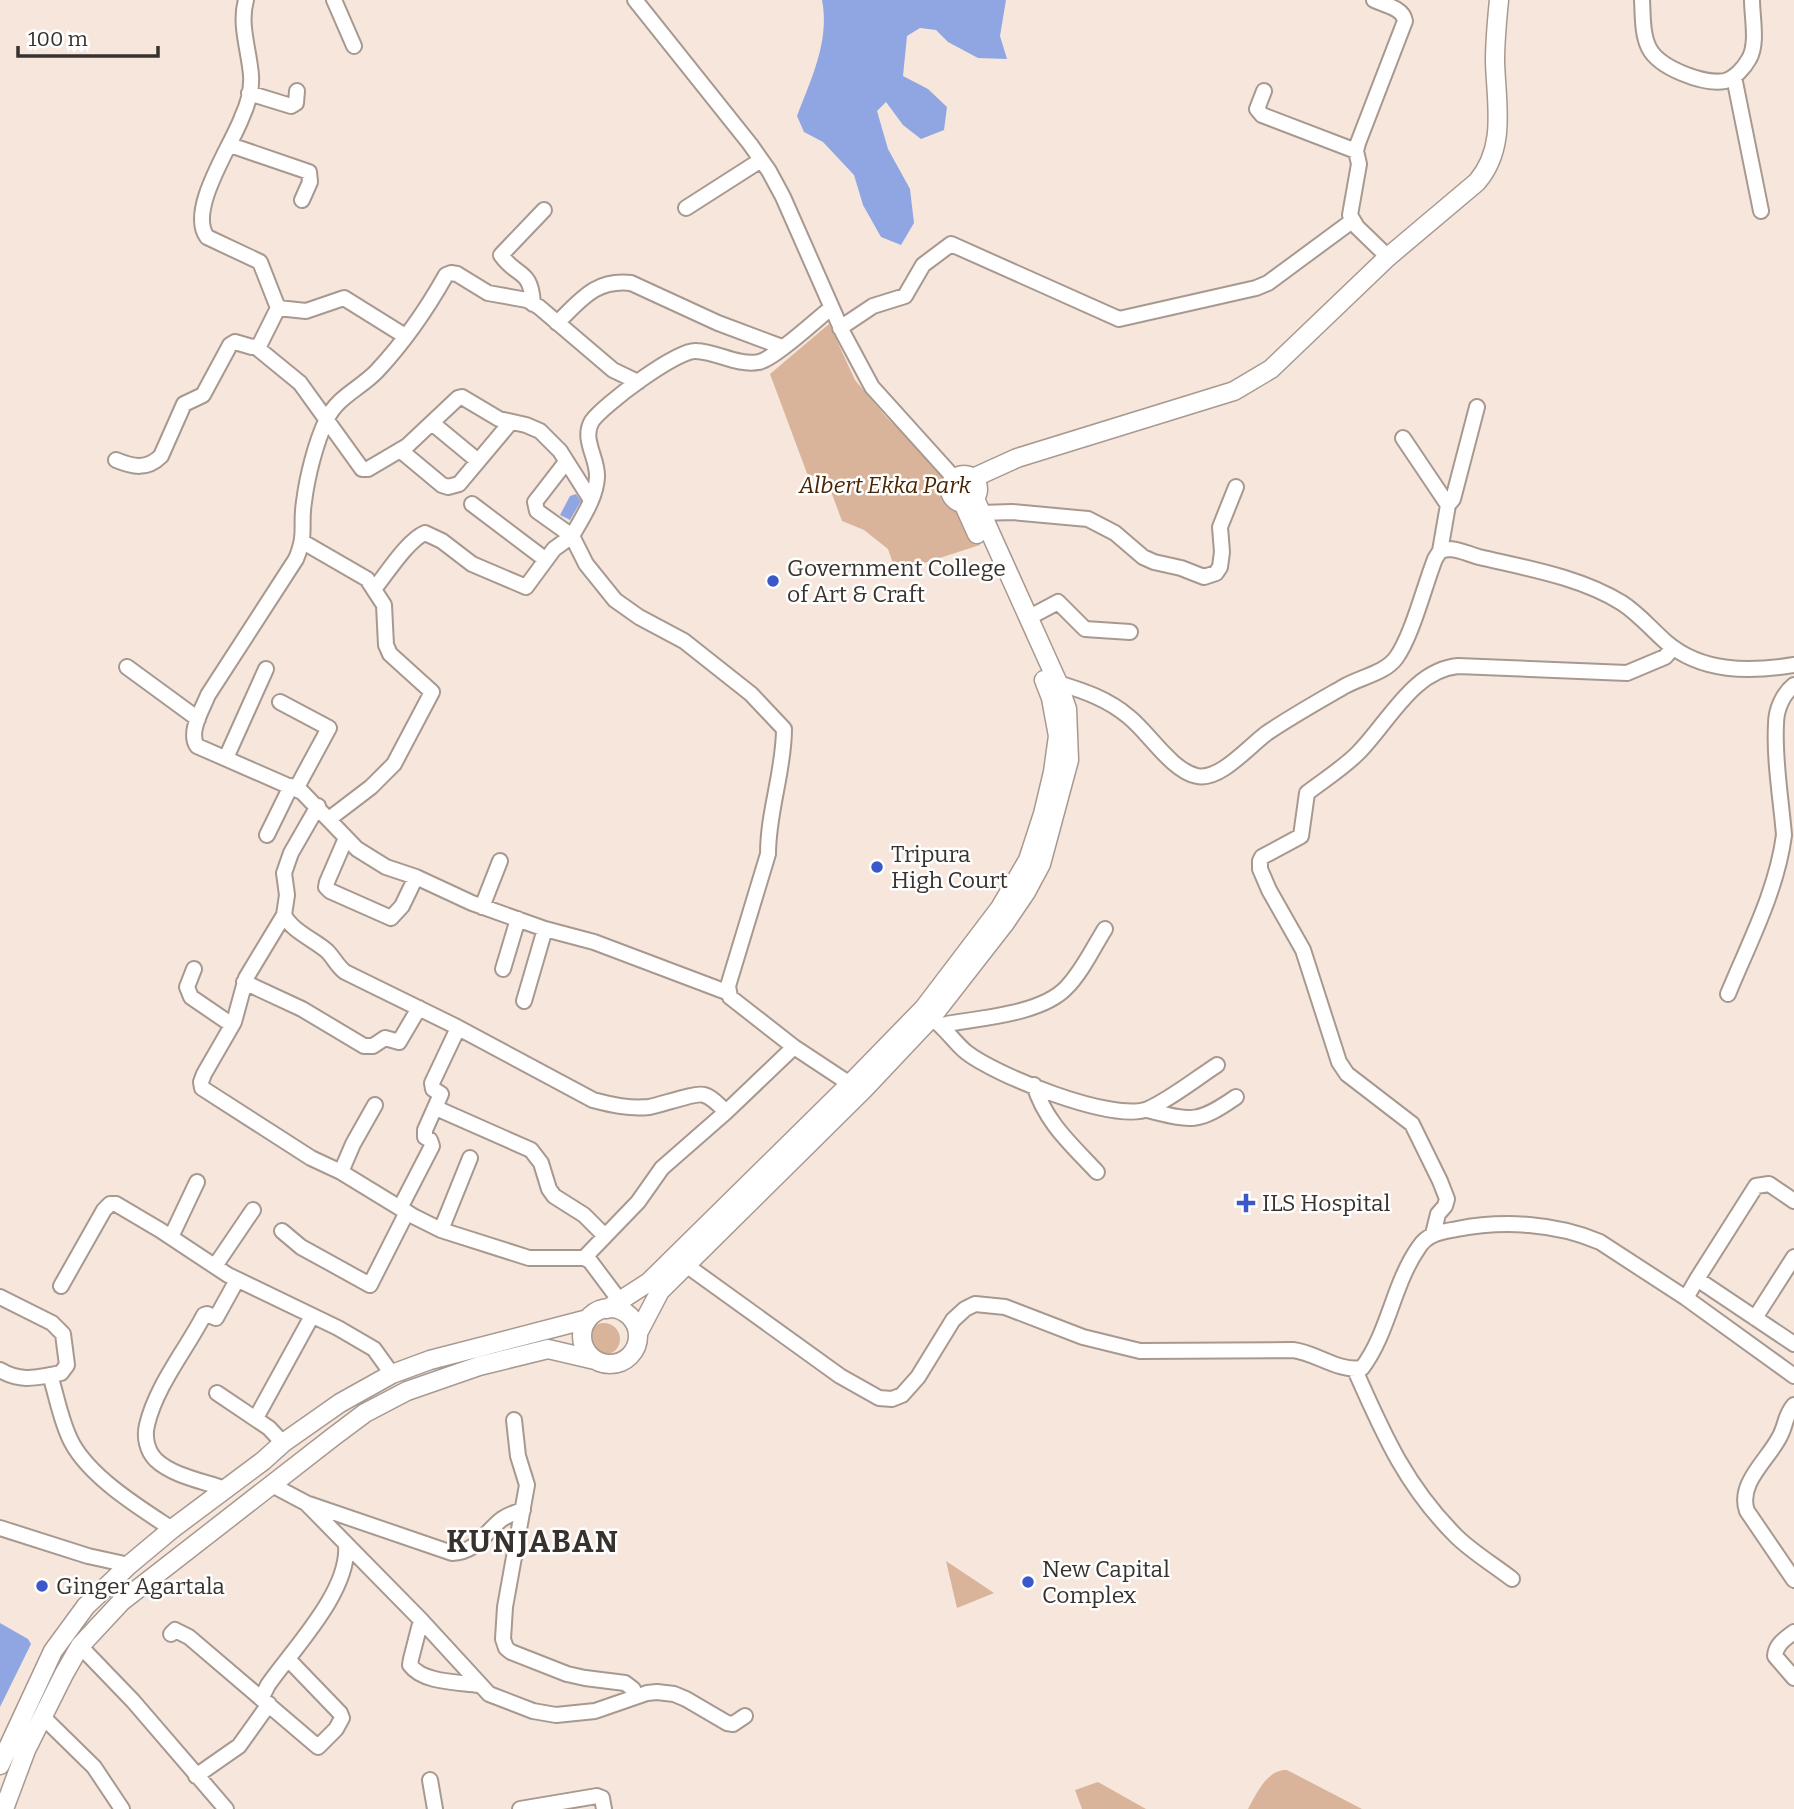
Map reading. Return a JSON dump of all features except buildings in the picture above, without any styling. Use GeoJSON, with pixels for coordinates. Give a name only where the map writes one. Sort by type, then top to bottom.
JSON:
{"type":"FeatureCollection","features":[{"type":"Feature","properties":{"kind":"main road"},"geometry":{"type":"LineString","coordinates":[[4,1809],[26,1750],[64,1674],[80,1646],[121,1602],[365,1413],[407,1391],[479,1366],[548,1349],[603,1363],[621,1362],[634,1350],[638,1333],[660,1291],[936,1021],[1026,892],[1041,864],[1069,760],[1067,709],[1058,683],[973,505],[955,499],[950,491],[964,478],[1017,458],[1234,391],[1271,369],[1388,257],[1477,182],[1487,170],[1493,157],[1498,130],[1495,56],[1499,0]]}},
{"type":"Feature","properties":{"kind":"main road"},"geometry":{"type":"LineString","coordinates":[[595,1360],[583,1345],[584,1326],[588,1319],[649,1282],[924,1008],[1008,897],[1028,860],[1043,814],[1058,736],[1051,698],[973,505],[979,491],[964,478]]}},
{"type":"Feature","properties":{"kind":"main road"},"geometry":{"type":"LineString","coordinates":[[613,1305],[615,1309],[630,1317],[638,1333]]}},
{"type":"Feature","properties":{"kind":"main road"},"geometry":{"type":"LineString","coordinates":[[0,1765],[52,1651],[86,1606],[172,1529],[283,1443],[340,1403],[392,1374],[430,1360],[588,1319]]}},
{"type":"Feature","properties":{"kind":"street"},"geometry":{"type":"LineString","coordinates":[[246,0],[243,22],[251,78],[249,93],[244,115],[204,201],[203,232],[207,237],[260,262],[278,308],[259,346],[256,347]]}},
{"type":"Feature","properties":{"kind":"street"},"geometry":{"type":"LineString","coordinates":[[334,0],[354,46]]}},
{"type":"Feature","properties":{"kind":"street"},"geometry":{"type":"LineString","coordinates":[[635,0],[761,160],[783,197],[840,328],[872,387],[964,478]]}},
{"type":"Feature","properties":{"kind":"street"},"geometry":{"type":"LineString","coordinates":[[1374,0],[1401,12],[1405,21],[1356,150],[1359,164],[1350,206],[1352,221],[1388,257]]}},
{"type":"Feature","properties":{"kind":"street"},"geometry":{"type":"LineString","coordinates":[[1642,0],[1645,38],[1650,51],[1661,62],[1685,74],[1709,81],[1734,77],[1751,57],[1752,0]]}},
{"type":"Feature","properties":{"kind":"street"},"geometry":{"type":"LineString","coordinates":[[1734,77],[1761,211]]}},
{"type":"Feature","properties":{"kind":"street"},"geometry":{"type":"LineString","coordinates":[[249,93],[294,106],[297,91]]}},
{"type":"Feature","properties":{"kind":"street"},"geometry":{"type":"LineString","coordinates":[[1264,91],[1257,109],[1262,115],[1356,150]]}},
{"type":"Feature","properties":{"kind":"street"},"geometry":{"type":"LineString","coordinates":[[230,145],[309,172],[310,182],[302,200]]}},
{"type":"Feature","properties":{"kind":"street"},"geometry":{"type":"LineString","coordinates":[[686,208],[761,160]]}},
{"type":"Feature","properties":{"kind":"street"},"geometry":{"type":"LineString","coordinates":[[533,304],[532,288],[528,280],[501,255],[544,210]]}},
{"type":"Feature","properties":{"kind":"street"},"geometry":{"type":"LineString","coordinates":[[840,328],[873,306],[905,296],[922,265],[951,244],[1119,319],[1268,283],[1352,221]]}},
{"type":"Feature","properties":{"kind":"street"},"geometry":{"type":"LineString","coordinates":[[638,382],[613,370],[527,300],[488,293],[451,272],[446,275],[434,297],[405,337],[376,372],[336,403],[327,419],[304,499],[303,542],[296,559],[208,695],[193,738],[195,744],[294,788],[318,806],[357,849],[386,867],[416,877],[482,907],[545,929],[594,942],[729,993]]}},
{"type":"Feature","properties":{"kind":"street"},"geometry":{"type":"LineString","coordinates":[[557,323],[599,286],[607,282],[631,283],[718,323],[782,347]]}},
{"type":"Feature","properties":{"kind":"street"},"geometry":{"type":"LineString","coordinates":[[278,308],[306,311],[344,298],[405,337]]}},
{"type":"Feature","properties":{"kind":"street"},"geometry":{"type":"LineString","coordinates":[[375,588],[402,554],[425,533],[442,541],[472,564],[522,586],[529,585],[554,549],[572,536],[591,500],[597,469],[588,428],[594,417],[638,382],[687,351],[699,351],[746,362],[762,362],[831,308]]}},
{"type":"Feature","properties":{"kind":"street"},"geometry":{"type":"LineString","coordinates":[[116,460],[131,467],[143,466],[161,456],[184,404],[203,395],[230,345],[235,342],[256,347],[300,383],[362,469],[368,469],[400,450],[462,397],[499,419],[540,431],[560,452],[591,500]]}},
{"type":"Feature","properties":{"kind":"street"},"geometry":{"type":"LineString","coordinates":[[1058,683],[1105,699],[1130,718],[1182,770],[1207,778],[1220,772],[1276,728],[1344,687],[1389,666],[1404,644],[1440,551],[1448,505],[1453,499],[1477,407]]}},
{"type":"Feature","properties":{"kind":"street"},"geometry":{"type":"LineString","coordinates":[[400,450],[448,487],[459,484],[511,422]]}},
{"type":"Feature","properties":{"kind":"street"},"geometry":{"type":"LineString","coordinates":[[432,423],[478,461]]}},
{"type":"Feature","properties":{"kind":"street"},"geometry":{"type":"LineString","coordinates":[[1403,438],[1448,505]]}},
{"type":"Feature","properties":{"kind":"street"},"geometry":{"type":"LineString","coordinates":[[566,462],[535,502],[537,511],[572,536],[586,564],[615,600],[639,617],[684,641],[751,694],[784,729],[784,755],[768,835],[768,854],[728,986],[729,993],[730,997],[794,1047],[850,1084]]}},
{"type":"Feature","properties":{"kind":"street"},"geometry":{"type":"LineString","coordinates":[[973,505],[1013,512],[1088,519],[1115,533],[1143,557],[1205,577],[1216,573],[1220,568],[1220,527],[1236,487]]}},
{"type":"Feature","properties":{"kind":"street"},"geometry":{"type":"LineString","coordinates":[[472,504],[546,560]]}},
{"type":"Feature","properties":{"kind":"street"},"geometry":{"type":"LineString","coordinates":[[303,542],[360,573],[375,588],[386,613],[386,646],[390,654],[432,692],[394,764],[371,787],[329,819]]}},
{"type":"Feature","properties":{"kind":"street"},"geometry":{"type":"LineString","coordinates":[[1440,551],[1457,549],[1594,589],[1636,612],[1673,648],[1705,664],[1761,669],[1794,665]]}},
{"type":"Feature","properties":{"kind":"street"},"geometry":{"type":"LineString","coordinates":[[1028,618],[1058,602],[1085,629],[1129,632]]}},
{"type":"Feature","properties":{"kind":"street"},"geometry":{"type":"LineString","coordinates":[[1433,1234],[1438,1214],[1447,1199],[1440,1181],[1412,1124],[1343,1068],[1303,950],[1269,890],[1260,869],[1260,861],[1262,857],[1301,836],[1307,793],[1358,753],[1406,697],[1437,670],[1458,666],[1628,673],[1665,657],[1673,648]]}},
{"type":"Feature","properties":{"kind":"street"},"geometry":{"type":"LineString","coordinates":[[127,667],[198,719]]}},
{"type":"Feature","properties":{"kind":"street"},"geometry":{"type":"LineString","coordinates":[[226,758],[266,669]]}},
{"type":"Feature","properties":{"kind":"street"},"geometry":{"type":"LineString","coordinates":[[1728,994],[1760,917],[1782,852],[1784,835],[1776,722],[1780,703],[1794,685]]}},
{"type":"Feature","properties":{"kind":"street"},"geometry":{"type":"LineString","coordinates":[[267,835],[330,728],[281,702]]}},
{"type":"Feature","properties":{"kind":"street"},"geometry":{"type":"LineString","coordinates":[[318,806],[291,853],[284,873],[287,895],[284,915],[244,982],[232,1025],[204,1074],[202,1088],[289,1144],[441,1230],[529,1258],[584,1258],[590,1261],[613,1305]]}},
{"type":"Feature","properties":{"kind":"street"},"geometry":{"type":"LineString","coordinates":[[346,838],[327,882],[330,891],[391,918],[402,906],[416,877]]}},
{"type":"Feature","properties":{"kind":"street"},"geometry":{"type":"LineString","coordinates":[[482,907],[500,860]]}},
{"type":"Feature","properties":{"kind":"street"},"geometry":{"type":"LineString","coordinates":[[284,915],[289,923],[328,953],[335,964],[345,972],[593,1100],[613,1105],[647,1107],[673,1103],[695,1094],[704,1095],[726,1112]]}},
{"type":"Feature","properties":{"kind":"street"},"geometry":{"type":"LineString","coordinates":[[503,969],[518,919]]}},
{"type":"Feature","properties":{"kind":"street"},"geometry":{"type":"LineString","coordinates":[[524,1001],[545,929]]}},
{"type":"Feature","properties":{"kind":"street"},"geometry":{"type":"LineString","coordinates":[[936,1021],[1012,1012],[1052,998],[1064,991],[1074,980],[1105,929]]}},
{"type":"Feature","properties":{"kind":"street"},"geometry":{"type":"LineString","coordinates":[[194,969],[187,987],[191,997],[232,1025]]}},
{"type":"Feature","properties":{"kind":"street"},"geometry":{"type":"LineString","coordinates":[[244,982],[302,1009],[364,1046],[373,1046],[385,1038],[399,1042],[419,1008]]}},
{"type":"Feature","properties":{"kind":"street"},"geometry":{"type":"LineString","coordinates":[[936,1021],[966,1052],[988,1066],[1096,1109],[1116,1112],[1147,1110],[1199,1118],[1210,1115],[1236,1097]]}},
{"type":"Feature","properties":{"kind":"street"},"geometry":{"type":"LineString","coordinates":[[282,1231],[301,1247],[370,1285],[432,1146],[430,1140],[425,1137],[425,1130],[441,1094],[433,1088],[432,1083],[458,1028]]}},
{"type":"Feature","properties":{"kind":"street"},"geometry":{"type":"LineString","coordinates":[[584,1258],[638,1202],[662,1168],[794,1047]]}},
{"type":"Feature","properties":{"kind":"street"},"geometry":{"type":"LineString","coordinates":[[1147,1110],[1217,1065]]}},
{"type":"Feature","properties":{"kind":"street"},"geometry":{"type":"LineString","coordinates":[[1034,1085],[1049,1120],[1097,1172]]}},
{"type":"Feature","properties":{"kind":"street"},"geometry":{"type":"LineString","coordinates":[[341,1172],[374,1105]]}},
{"type":"Feature","properties":{"kind":"street"},"geometry":{"type":"LineString","coordinates":[[436,1108],[531,1150],[541,1163],[549,1189],[554,1195],[584,1214],[605,1236]]}},
{"type":"Feature","properties":{"kind":"street"},"geometry":{"type":"LineString","coordinates":[[441,1230],[470,1158]]}},
{"type":"Feature","properties":{"kind":"street"},"geometry":{"type":"LineString","coordinates":[[171,1237],[197,1182]]}},
{"type":"Feature","properties":{"kind":"street"},"geometry":{"type":"LineString","coordinates":[[1686,1298],[1756,1186],[1769,1184],[1794,1201]]}},
{"type":"Feature","properties":{"kind":"street"},"geometry":{"type":"LineString","coordinates":[[61,1286],[110,1204],[116,1204],[237,1280],[374,1349],[392,1374]]}},
{"type":"Feature","properties":{"kind":"street"},"geometry":{"type":"LineString","coordinates":[[215,1266],[253,1210]]}},
{"type":"Feature","properties":{"kind":"street"},"geometry":{"type":"LineString","coordinates":[[686,1265],[840,1376],[879,1398],[891,1399],[902,1395],[918,1377],[953,1320],[975,1304],[1005,1307],[1083,1337],[1140,1352],[1293,1350],[1355,1370],[1362,1368],[1372,1354],[1406,1270],[1420,1244],[1433,1234],[1483,1224],[1541,1227],[1571,1232],[1600,1242],[1686,1298],[1794,1376]]}},
{"type":"Feature","properties":{"kind":"street"},"geometry":{"type":"LineString","coordinates":[[1755,1318],[1794,1257]]}},
{"type":"Feature","properties":{"kind":"street"},"geometry":{"type":"LineString","coordinates":[[1697,1279],[1794,1344]]}},
{"type":"Feature","properties":{"kind":"street"},"geometry":{"type":"LineString","coordinates":[[225,1489],[187,1476],[157,1461],[148,1451],[145,1437],[147,1424],[158,1399],[204,1315],[216,1318],[237,1280]]}},
{"type":"Feature","properties":{"kind":"street"},"geometry":{"type":"LineString","coordinates":[[0,1297],[52,1323],[63,1334],[67,1366],[61,1373],[17,1379],[0,1370]]}},
{"type":"Feature","properties":{"kind":"street"},"geometry":{"type":"LineString","coordinates":[[256,1418],[313,1316]]}},
{"type":"Feature","properties":{"kind":"street"},"geometry":{"type":"LineString","coordinates":[[1355,1370],[1392,1453],[1418,1494],[1457,1538],[1512,1579]]}},
{"type":"Feature","properties":{"kind":"street"},"geometry":{"type":"LineString","coordinates":[[50,1375],[68,1432],[84,1460],[129,1500],[172,1529]]}},
{"type":"Feature","properties":{"kind":"street"},"geometry":{"type":"LineString","coordinates":[[217,1393],[256,1418],[283,1443]]}},
{"type":"Feature","properties":{"kind":"street"},"geometry":{"type":"LineString","coordinates":[[1793,1578],[1747,1511],[1744,1501],[1748,1486],[1780,1437],[1785,1419],[1794,1405]]}},
{"type":"Feature","properties":{"kind":"street"},"geometry":{"type":"LineString","coordinates":[[514,1420],[518,1457],[527,1485],[505,1607],[503,1639],[506,1648],[511,1653],[567,1674],[625,1683],[633,1689],[636,1696]]}},
{"type":"Feature","properties":{"kind":"street"},"geometry":{"type":"LineString","coordinates":[[272,1485],[306,1503],[452,1553],[471,1549],[501,1520],[523,1510]]}},
{"type":"Feature","properties":{"kind":"street"},"geometry":{"type":"LineString","coordinates":[[306,1503],[421,1620],[479,1685],[498,1699],[533,1712],[556,1716],[595,1711],[636,1696],[657,1692],[674,1694],[727,1723],[733,1724],[745,1716]]}},
{"type":"Feature","properties":{"kind":"street"},"geometry":{"type":"LineString","coordinates":[[0,1528],[88,1556],[129,1565]]}},
{"type":"Feature","properties":{"kind":"street"},"geometry":{"type":"LineString","coordinates":[[195,1776],[239,1746],[265,1700],[268,1685],[332,1595],[345,1560],[346,1545]]}},
{"type":"Feature","properties":{"kind":"street"},"geometry":{"type":"LineString","coordinates":[[421,1620],[410,1665],[414,1671],[431,1677],[479,1685]]}},
{"type":"Feature","properties":{"kind":"street"},"geometry":{"type":"LineString","coordinates":[[171,1634],[176,1630],[181,1631],[317,1747],[320,1746],[340,1722],[340,1713],[288,1659]]}},
{"type":"Feature","properties":{"kind":"street"},"geometry":{"type":"LineString","coordinates":[[1794,1632],[1776,1648],[1775,1656],[1794,1678]]}},
{"type":"Feature","properties":{"kind":"street"},"geometry":{"type":"LineString","coordinates":[[80,1646],[134,1701],[195,1776],[226,1809]]}},
{"type":"Feature","properties":{"kind":"street"},"geometry":{"type":"LineString","coordinates":[[43,1717],[94,1767],[122,1809]]}},
{"type":"Feature","properties":{"kind":"street"},"geometry":{"type":"LineString","coordinates":[[430,1780],[435,1809]]}},
{"type":"Feature","properties":{"kind":"street"},"geometry":{"type":"LineString","coordinates":[[528,1808],[597,1796],[602,1798],[604,1809]]}},
{"type":"Feature","properties":{"kind":"green space","name":"Albert Ekka Park"},"geometry":{"type":"Polygon","coordinates":[[[829,324],[855,380],[887,418],[943,471],[960,493],[980,545],[896,572],[888,549],[864,530],[842,521],[825,475],[808,476],[770,374],[829,324]]]}},
{"type":"Feature","properties":{"kind":"green space"},"geometry":{"type":"Polygon","coordinates":[[[604,1323],[616,1327],[620,1339],[616,1351],[604,1355],[592,1351],[588,1339],[592,1327],[604,1323]]]}},
{"type":"Feature","properties":{"kind":"green space"},"geometry":{"type":"Polygon","coordinates":[[[946,1561],[994,1593],[957,1608],[946,1561]]]}},
{"type":"Feature","properties":{"kind":"green space"},"geometry":{"type":"Polygon","coordinates":[[[1283,1770],[1362,1809],[1248,1809],[1266,1780],[1283,1770]]]}},
{"type":"Feature","properties":{"kind":"green space"},"geometry":{"type":"Polygon","coordinates":[[[1098,1782],[1146,1809],[1082,1809],[1075,1790],[1098,1782]]]}},
{"type":"Feature","properties":{"kind":"water"},"geometry":{"type":"Polygon","coordinates":[[[822,0],[1006,0],[1000,36],[1007,59],[978,58],[948,42],[936,30],[920,28],[907,36],[903,76],[928,89],[947,107],[944,130],[921,139],[903,125],[886,102],[877,111],[888,149],[910,189],[914,223],[901,245],[881,237],[863,205],[854,175],[823,142],[804,132],[797,116],[821,45],[824,15],[822,0]]]}},
{"type":"Feature","properties":{"kind":"water"},"geometry":{"type":"Polygon","coordinates":[[[576,494],[581,501],[570,520],[560,515],[570,496],[576,494]]]}},
{"type":"Feature","properties":{"kind":"water"},"geometry":{"type":"Polygon","coordinates":[[[0,1623],[28,1639],[31,1644],[0,1707],[0,1623]]]}},
{"type":"Feature","properties":{"kind":"place","name":"Government College of Art & Craft"},"geometry":{"type":"Point","coordinates":[773,581]}},
{"type":"Feature","properties":{"kind":"place","name":"Tripura High Court"},"geometry":{"type":"Point","coordinates":[877,867]}},
{"type":"Feature","properties":{"kind":"place","name":"ILS Hospital"},"geometry":{"type":"Point","coordinates":[1246,1203]}},
{"type":"Feature","properties":{"kind":"place","name":"New Capital Complex"},"geometry":{"type":"Point","coordinates":[1028,1582]}},
{"type":"Feature","properties":{"kind":"place","name":"Ginger Agartala"},"geometry":{"type":"Point","coordinates":[42,1586]}},
{"type":"Feature","properties":{"kind":"district","name":"KUNJABAN"},"geometry":{"type":"Point","coordinates":[533,1542]}}]}
